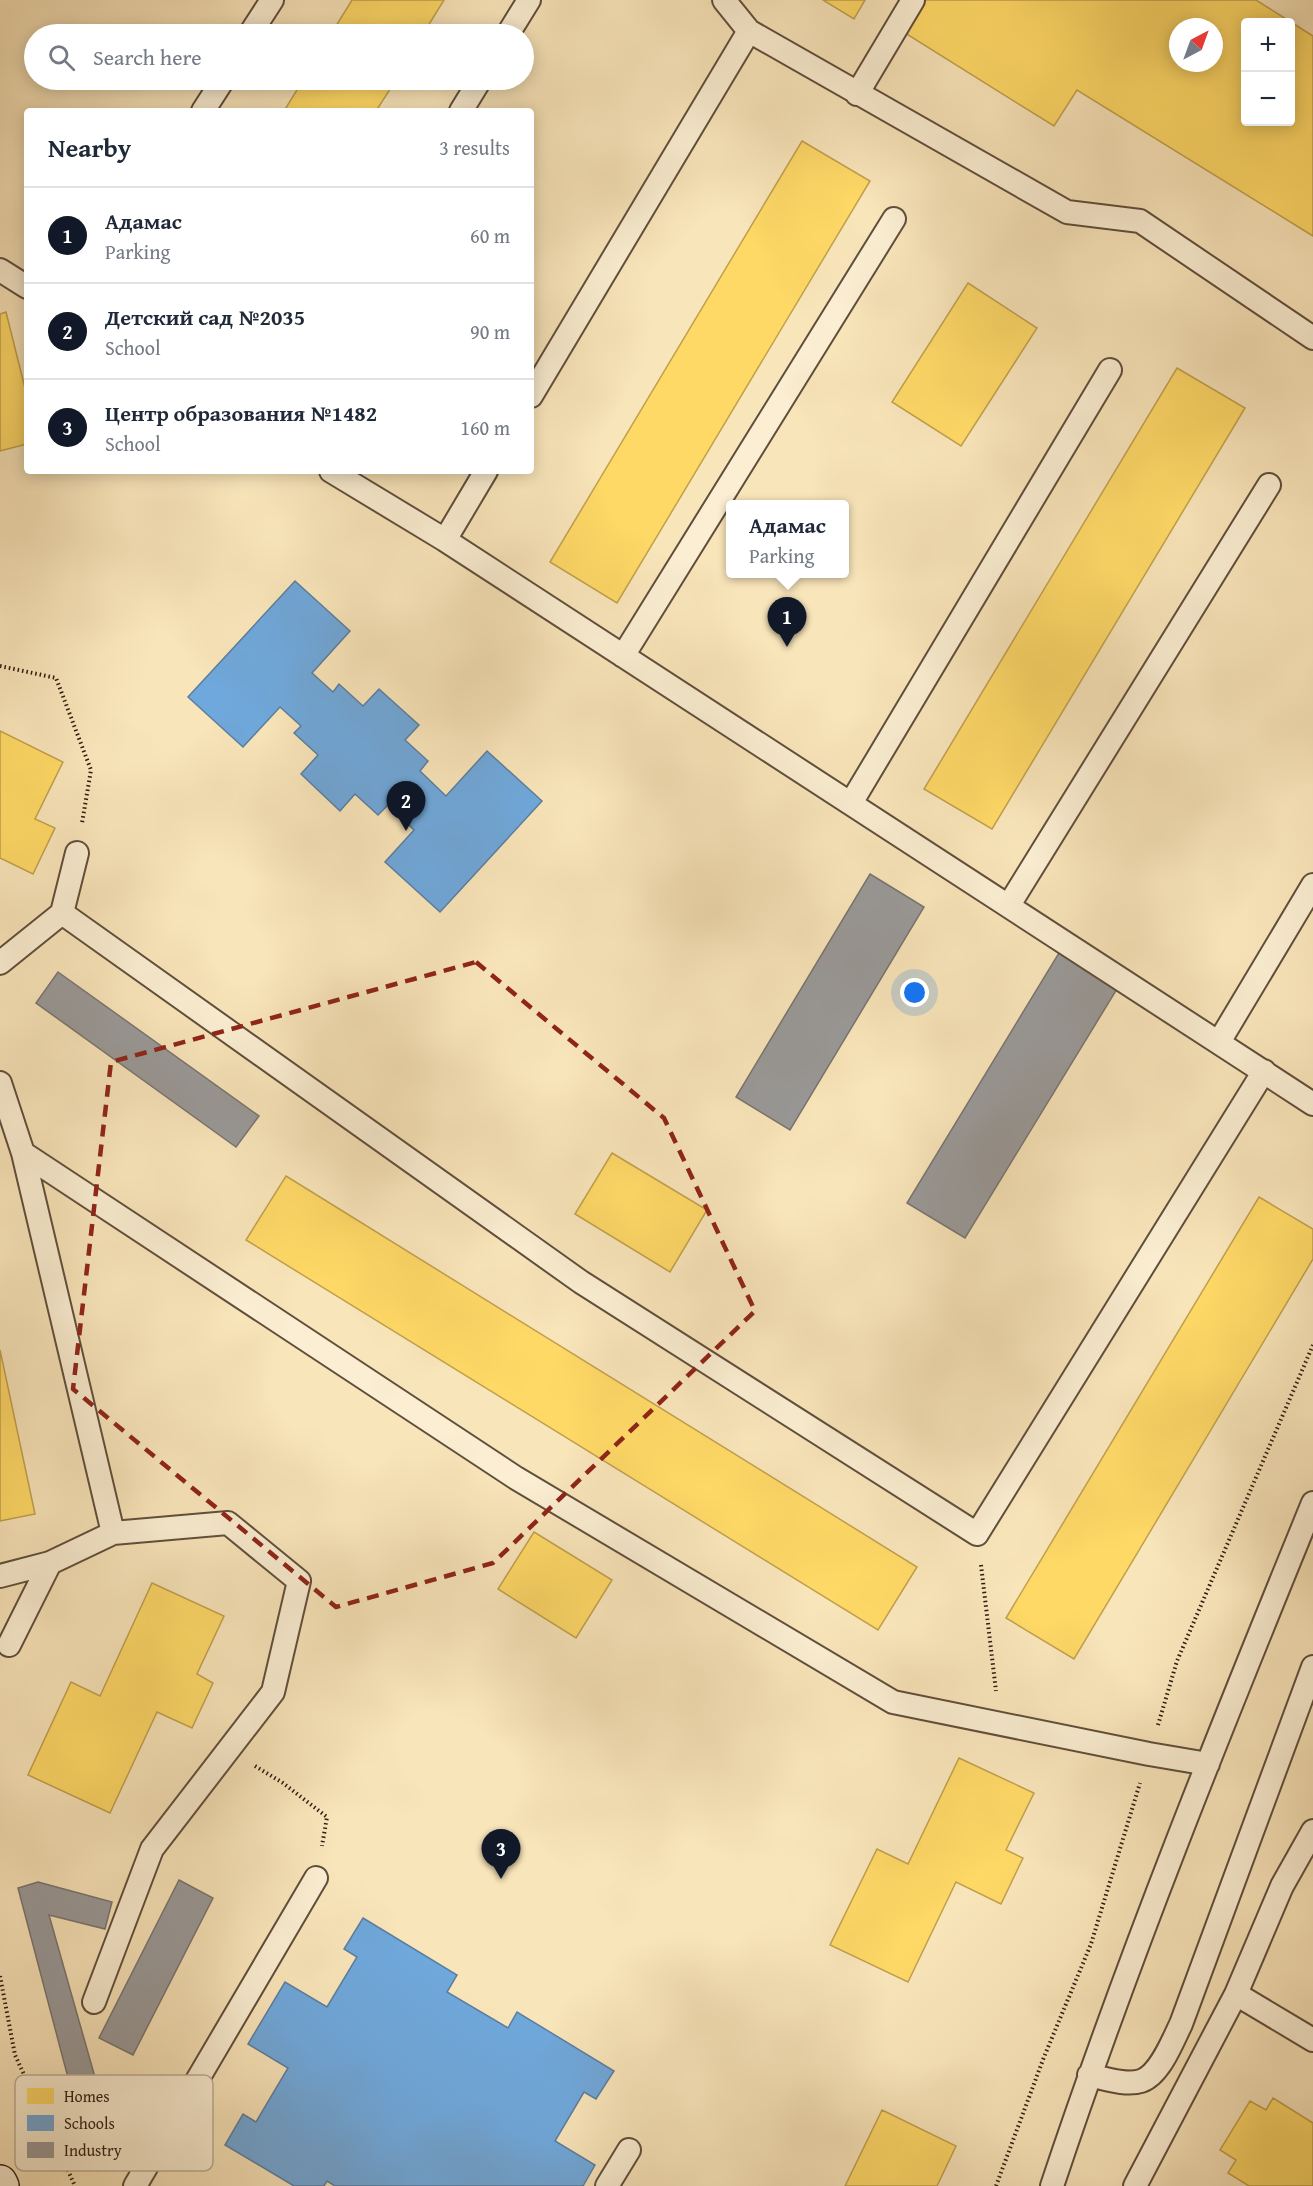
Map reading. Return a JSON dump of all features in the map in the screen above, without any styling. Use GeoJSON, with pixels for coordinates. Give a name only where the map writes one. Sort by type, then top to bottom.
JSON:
{"type":"FeatureCollection","features":[{"type":"Feature","properties":{"kind":"street"},"geometry":{"type":"LineString","coordinates":[[0,2181],[2,2186]]}},
{"type":"Feature","properties":{"kind":"lane"},"geometry":{"type":"LineString","coordinates":[[256,24],[272,0]]}},
{"type":"Feature","properties":{"kind":"lane"},"geometry":{"type":"LineString","coordinates":[[514,24],[529,0]]}},
{"type":"Feature","properties":{"kind":"lane"},"geometry":{"type":"LineString","coordinates":[[724,0],[749,31],[856,94],[1067,212],[1140,221],[1313,338]]}},
{"type":"Feature","properties":{"kind":"lane"},"geometry":{"type":"LineString","coordinates":[[856,94],[914,0]]}},
{"type":"Feature","properties":{"kind":"lane"},"geometry":{"type":"LineString","coordinates":[[534,391],[749,31]]}},
{"type":"Feature","properties":{"kind":"lane"},"geometry":{"type":"LineString","coordinates":[[205,108],[217,90]]}},
{"type":"Feature","properties":{"kind":"lane"},"geometry":{"type":"LineString","coordinates":[[463,108],[474,90]]}},
{"type":"Feature","properties":{"kind":"lane"},"geometry":{"type":"LineString","coordinates":[[623,656],[894,219]]}},
{"type":"Feature","properties":{"kind":"lane"},"geometry":{"type":"LineString","coordinates":[[0,270],[24,285]]}},
{"type":"Feature","properties":{"kind":"lane"},"geometry":{"type":"LineString","coordinates":[[851,803],[1110,370]]}},
{"type":"Feature","properties":{"kind":"lane"},"geometry":{"type":"LineString","coordinates":[[336,474],[445,540],[1313,1104]]}},
{"type":"Feature","properties":{"kind":"lane"},"geometry":{"type":"LineString","coordinates":[[445,540],[484,474]]}},
{"type":"Feature","properties":{"kind":"lane"},"geometry":{"type":"LineString","coordinates":[[1009,905],[1269,485]]}},
{"type":"Feature","properties":{"kind":"lane"},"geometry":{"type":"LineString","coordinates":[[0,963],[62,913],[77,853]]}},
{"type":"Feature","properties":{"kind":"lane"},"geometry":{"type":"LineString","coordinates":[[1219,1042],[1313,885]]}},
{"type":"Feature","properties":{"kind":"lane"},"geometry":{"type":"LineString","coordinates":[[62,913],[581,1282],[977,1534],[1264,1071]]}},
{"type":"Feature","properties":{"kind":"lane"},"geometry":{"type":"LineString","coordinates":[[0,1083],[24,1153],[113,1533]]}},
{"type":"Feature","properties":{"kind":"lane"},"geometry":{"type":"LineString","coordinates":[[24,1153],[516,1478],[893,1702],[1000,1725],[1208,1764]]}},
{"type":"Feature","properties":{"kind":"lane"},"geometry":{"type":"LineString","coordinates":[[1052,2186],[1089,2075],[1208,1764],[1313,1503]]}},
{"type":"Feature","properties":{"kind":"lane"},"geometry":{"type":"LineString","coordinates":[[0,1576],[50,1563],[113,1533],[228,1523],[298,1581],[273,1692],[152,1849],[94,2002]]}},
{"type":"Feature","properties":{"kind":"lane"},"geometry":{"type":"LineString","coordinates":[[9,1646],[50,1563]]}},
{"type":"Feature","properties":{"kind":"lane"},"geometry":{"type":"LineString","coordinates":[[1089,2075],[1141,2081],[1155,2072],[1181,2024],[1313,1667]]}},
{"type":"Feature","properties":{"kind":"lane"},"geometry":{"type":"LineString","coordinates":[[1139,2184],[1236,1994],[1282,1886],[1313,1831]]}},
{"type":"Feature","properties":{"kind":"lane"},"geometry":{"type":"LineString","coordinates":[[204,2075],[316,1878]]}},
{"type":"Feature","properties":{"kind":"lane"},"geometry":{"type":"LineString","coordinates":[[1236,1994],[1313,2040]]}},
{"type":"Feature","properties":{"kind":"lane"},"geometry":{"type":"LineString","coordinates":[[607,2186],[629,2150]]}},
{"type":"Feature","properties":{"kind":"path"},"geometry":{"type":"LineString","coordinates":[[0,666],[56,678],[91,770],[77,853]]}},
{"type":"Feature","properties":{"kind":"path"},"geometry":{"type":"LineString","coordinates":[[977,1534],[1000,1725]]}},
{"type":"Feature","properties":{"kind":"path"},"geometry":{"type":"LineString","coordinates":[[228,1750],[283,1783],[327,1817],[316,1878]]}},
{"type":"Feature","properties":{"kind":"path"},"geometry":{"type":"LineString","coordinates":[[0,1976],[15,2055],[24,2075]]}},
{"type":"Feature","properties":{"kind":"path"},"geometry":{"type":"LineString","coordinates":[[68,2171],[75,2186]]}},
{"type":"Feature","properties":{"kind":"highlighted area"},"geometry":{"type":"Polygon","coordinates":[[[476,962],[664,1118],[755,1311],[493,1563],[336,1607],[73,1389],[111,1062],[476,962]]]}},
{"type":"Feature","properties":{"kind":"building: Homes"},"geometry":{"type":"Polygon","coordinates":[[[352,0],[444,0],[429,24],[337,24],[352,0]]]}},
{"type":"Feature","properties":{"kind":"building: Homes"},"geometry":{"type":"Polygon","coordinates":[[[823,0],[865,0],[854,19],[823,0]]]}},
{"type":"Feature","properties":{"kind":"building: Homes"},"geometry":{"type":"Polygon","coordinates":[[[926,0],[1256,0],[1284,18],[1241,18],[1241,126],[1295,126],[1295,25],[1313,36],[1313,236],[1077,90],[1054,126],[905,33],[926,0]]]}},
{"type":"Feature","properties":{"kind":"building: Homes"},"geometry":{"type":"Polygon","coordinates":[[[297,90],[390,90],[378,108],[286,108],[297,90]]]}},
{"type":"Feature","properties":{"kind":"building: Homes"},"geometry":{"type":"Polygon","coordinates":[[[802,141],[870,181],[617,603],[550,562],[802,141]]]}},
{"type":"Feature","properties":{"kind":"building: Homes"},"geometry":{"type":"Polygon","coordinates":[[[968,283],[1037,328],[961,446],[892,402],[968,283]]]}},
{"type":"Feature","properties":{"kind":"building: Homes"},"geometry":{"type":"Polygon","coordinates":[[[6,312],[24,384],[24,445],[0,451],[0,314],[6,312]]]}},
{"type":"Feature","properties":{"kind":"building: Homes"},"geometry":{"type":"Polygon","coordinates":[[[1177,368],[1245,408],[992,829],[924,789],[1177,368]]]}},
{"type":"Feature","properties":{"kind":"building: Homes"},"geometry":{"type":"Polygon","coordinates":[[[0,731],[63,762],[35,819],[55,828],[33,874],[0,858],[0,731]]]}},
{"type":"Feature","properties":{"kind":"building: Homes"},"geometry":{"type":"Polygon","coordinates":[[[612,1153],[707,1210],[670,1272],[575,1214],[612,1153]]]}},
{"type":"Feature","properties":{"kind":"building: Homes"},"geometry":{"type":"Polygon","coordinates":[[[286,1176],[917,1567],[878,1630],[246,1240],[286,1176]]]}},
{"type":"Feature","properties":{"kind":"building: Homes"},"geometry":{"type":"Polygon","coordinates":[[[1259,1197],[1313,1229],[1313,1259],[1074,1659],[1006,1618],[1259,1197]]]}},
{"type":"Feature","properties":{"kind":"building: Homes"},"geometry":{"type":"Polygon","coordinates":[[[0,1350],[35,1514],[0,1521],[0,1350]]]}},
{"type":"Feature","properties":{"kind":"building: Homes"},"geometry":{"type":"Polygon","coordinates":[[[534,1532],[612,1580],[576,1638],[498,1589],[534,1532]]]}},
{"type":"Feature","properties":{"kind":"building: Homes"},"geometry":{"type":"Polygon","coordinates":[[[152,1583],[224,1616],[197,1674],[213,1683],[192,1728],[157,1712],[110,1813],[28,1775],[71,1682],[100,1696],[152,1583]]]}},
{"type":"Feature","properties":{"kind":"building: Homes"},"geometry":{"type":"Polygon","coordinates":[[[959,1758],[1034,1793],[1006,1850],[1023,1858],[1001,1904],[956,1882],[908,1982],[830,1945],[877,1849],[908,1864],[959,1758]]]}},
{"type":"Feature","properties":{"kind":"building: Homes"},"geometry":{"type":"Polygon","coordinates":[[[1273,2098],[1313,2123],[1313,2186],[1249,2186],[1228,2173],[1236,2160],[1220,2150],[1250,2101],[1266,2110],[1273,2098]]]}},
{"type":"Feature","properties":{"kind":"building: Homes"},"geometry":{"type":"Polygon","coordinates":[[[882,2110],[956,2146],[937,2186],[845,2186],[882,2110]]]}},
{"type":"Feature","properties":{"kind":"building: Schools"},"geometry":{"type":"Polygon","coordinates":[[[295,581],[350,631],[312,673],[333,692],[339,684],[363,706],[379,689],[419,725],[405,740],[428,761],[420,771],[446,796],[487,751],[542,801],[440,912],[385,862],[414,830],[388,805],[378,815],[355,794],[340,811],[301,774],[318,755],[294,733],[301,726],[280,707],[243,747],[188,697],[295,581]]]}},
{"type":"Feature","properties":{"kind":"building: Schools"},"geometry":{"type":"Polygon","coordinates":[[[363,1918],[457,1975],[447,1992],[508,2028],[517,2012],[614,2071],[596,2099],[584,2092],[555,2141],[595,2165],[583,2186],[335,2186],[327,2181],[324,2186],[294,2186],[225,2145],[243,2114],[256,2122],[288,2068],[248,2044],[285,1982],[327,2007],[357,1957],[344,1949],[363,1918]]]}},
{"type":"Feature","properties":{"kind":"building: Industry"},"geometry":{"type":"Polygon","coordinates":[[[870,874],[924,907],[790,1130],[736,1097],[870,874]]]}},
{"type":"Feature","properties":{"kind":"building: Industry"},"geometry":{"type":"Polygon","coordinates":[[[1062,948],[1120,984],[965,1238],[907,1203],[1062,948]]]}},
{"type":"Feature","properties":{"kind":"building: Industry"},"geometry":{"type":"Polygon","coordinates":[[[58,972],[259,1116],[236,1147],[36,1003],[58,972]]]}},
{"type":"Feature","properties":{"kind":"building: Industry"},"geometry":{"type":"Polygon","coordinates":[[[179,1880],[213,1898],[133,2055],[99,2038],[179,1880]]]}},
{"type":"Feature","properties":{"kind":"building: Industry"},"geometry":{"type":"Polygon","coordinates":[[[38,1882],[112,1902],[105,1929],[49,1915],[94,2075],[67,2075],[18,1888],[38,1882]]]}},
{"type":"Feature","properties":{"kind":"place","name":"Адамас"},"geometry":{"type":"Point","coordinates":[787,647]}},
{"type":"Feature","properties":{"kind":"place","name":"Детский сад №2035"},"geometry":{"type":"Point","coordinates":[406,831]}},
{"type":"Feature","properties":{"kind":"place","name":"Центр образования №1482"},"geometry":{"type":"Point","coordinates":[501,1879]}}]}
